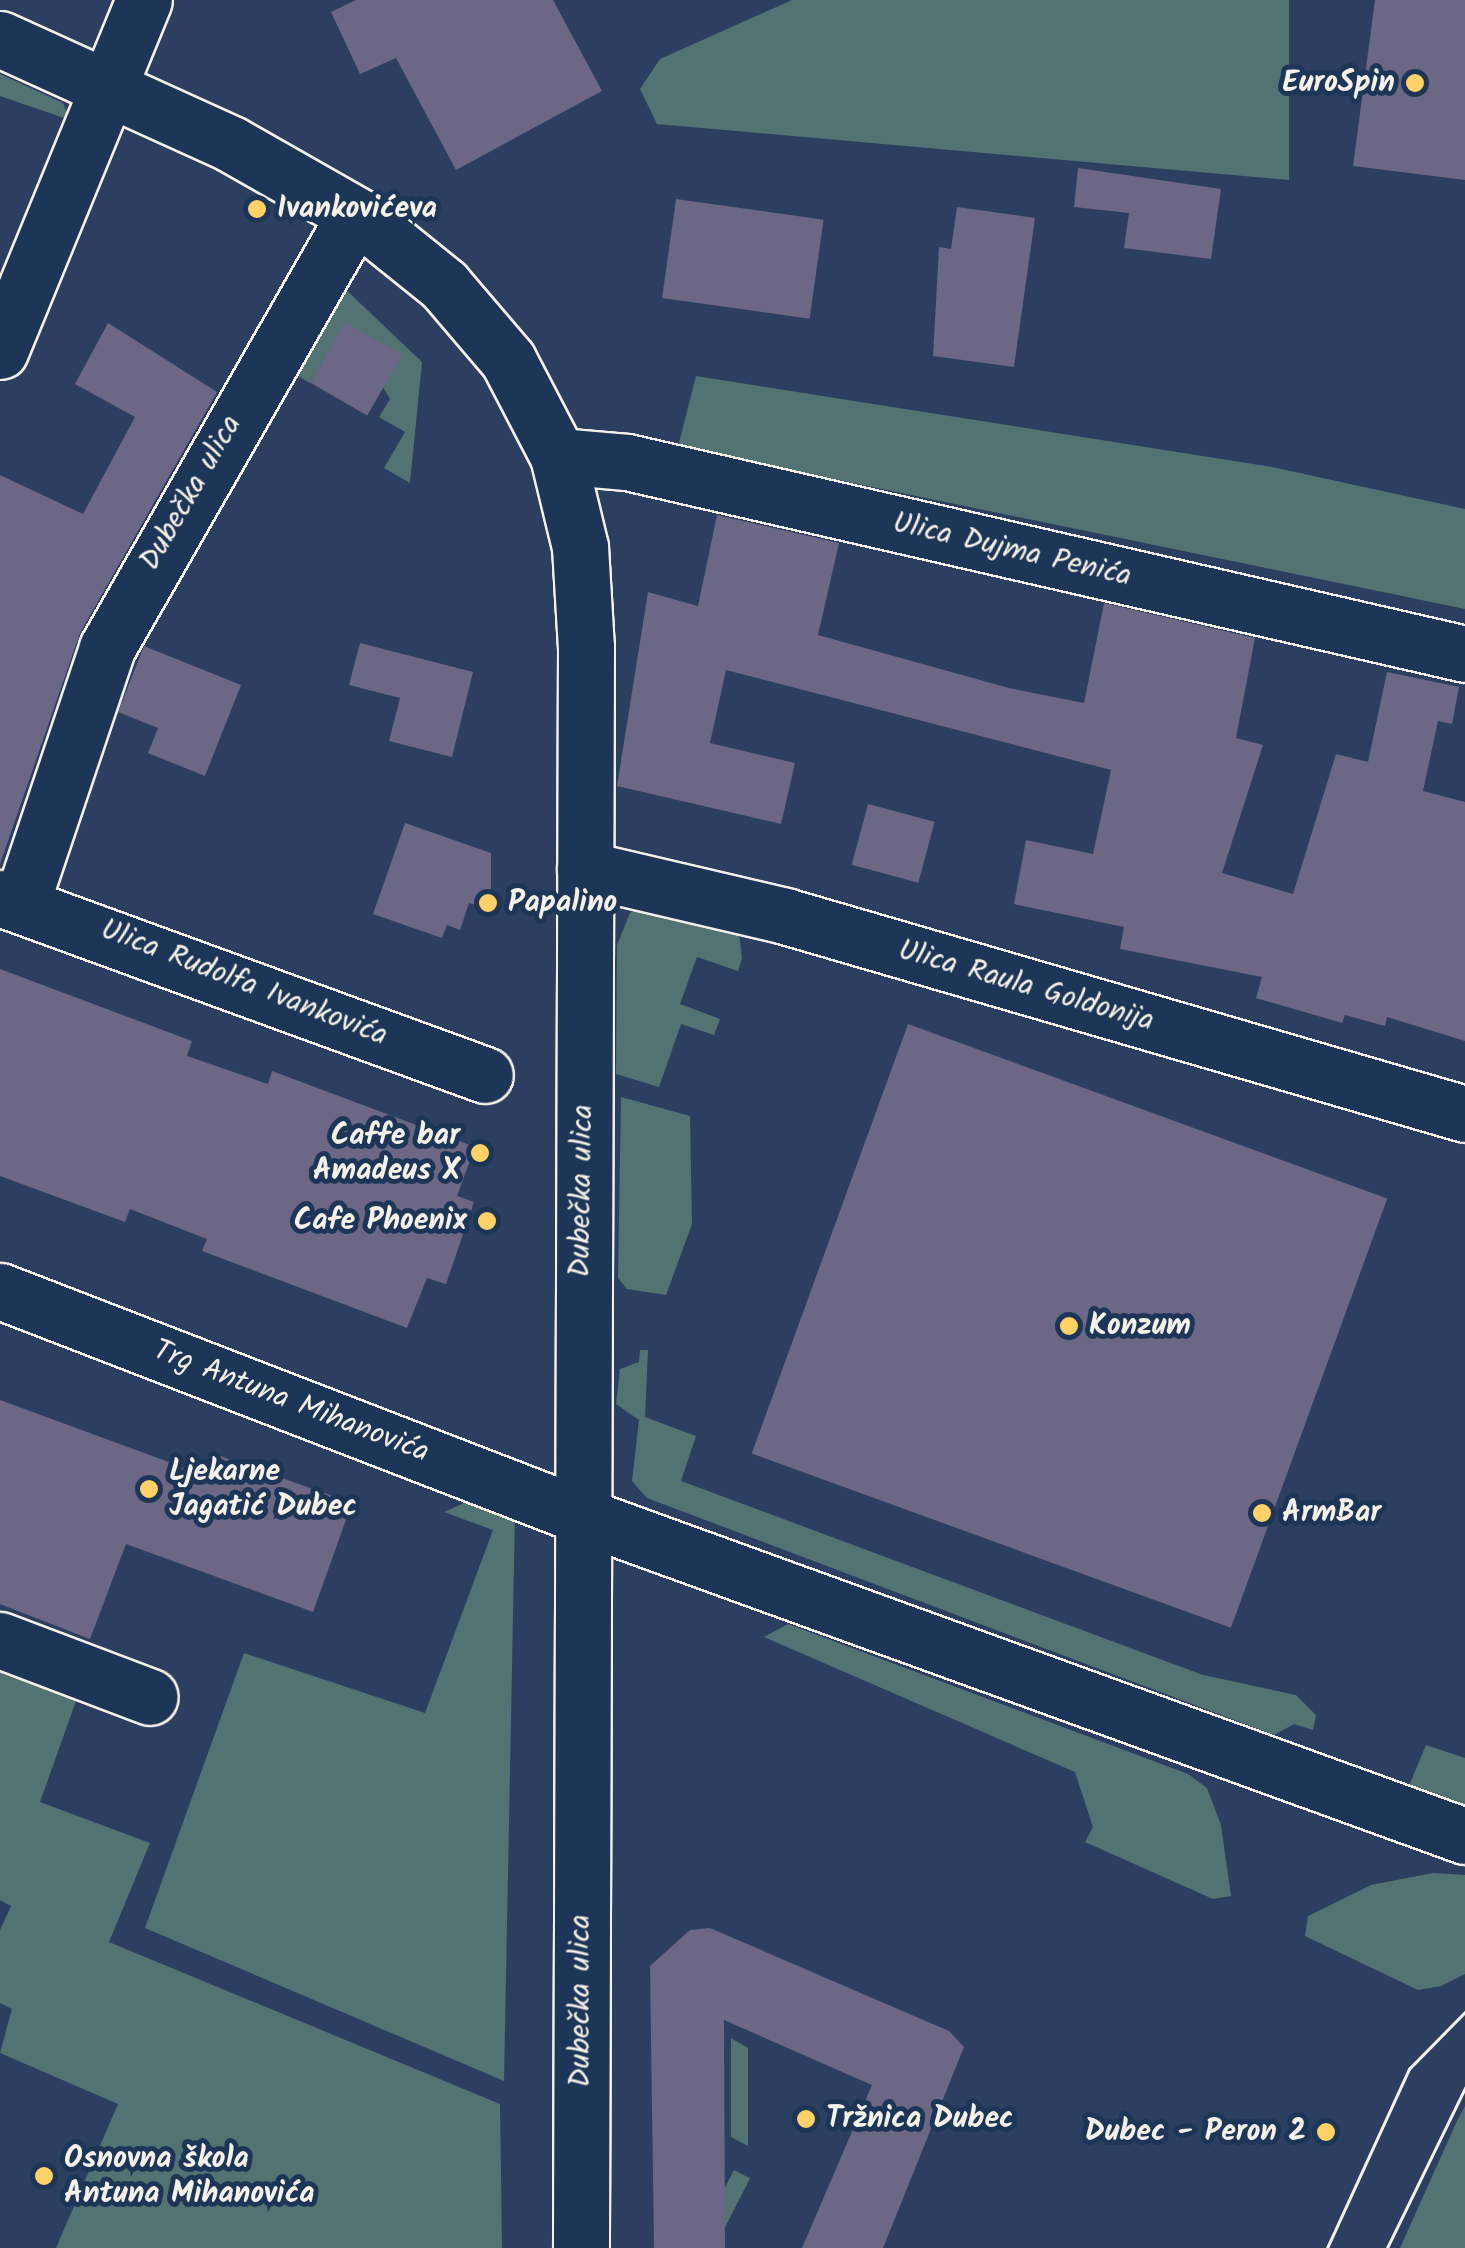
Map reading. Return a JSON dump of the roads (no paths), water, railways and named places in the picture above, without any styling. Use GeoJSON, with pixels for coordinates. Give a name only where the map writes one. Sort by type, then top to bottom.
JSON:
{"type":"FeatureCollection","features":[{"type":"Feature","properties":{"kind":"street"},"geometry":{"type":"LineString","coordinates":[[0,351],[114,88],[144,0]]}},
{"type":"Feature","properties":{"kind":"street","name":"Dubečka ulica"},"geometry":{"type":"LineString","coordinates":[[0,39],[114,88],[356,215],[452,294],[508,360],[558,456],[580,547],[585,869],[580,2248]]}},
{"type":"Feature","properties":{"kind":"street","name":"Dubečka ulica"},"geometry":{"type":"LineString","coordinates":[[11,899],[106,648],[356,215]]}},
{"type":"Feature","properties":{"kind":"street","name":"Ulica Dujma Penića"},"geometry":{"type":"LineString","coordinates":[[558,456],[627,462],[1465,654]]}},
{"type":"Feature","properties":{"kind":"street","name":"Ulica Raula Goldonija"},"geometry":{"type":"LineString","coordinates":[[585,869],[785,916],[1465,1114]]}},
{"type":"Feature","properties":{"kind":"street","name":"Ulica Rudolfa Ivankovića"},"geometry":{"type":"LineString","coordinates":[[11,899],[486,1075]]}},
{"type":"Feature","properties":{"kind":"street","name":"Trg Antuna Mihanovića"},"geometry":{"type":"LineString","coordinates":[[0,1291],[580,1516],[1453,1832]]}},
{"type":"Feature","properties":{"kind":"street"},"geometry":{"type":"LineString","coordinates":[[0,1640],[150,1696]]}},
{"type":"Feature","properties":{"kind":"tram line"},"geometry":{"type":"LineString","coordinates":[[1327,2248],[1409,2069],[1465,2012]]}},
{"type":"Feature","properties":{"kind":"tram line"},"geometry":{"type":"LineString","coordinates":[[1387,2248],[1465,2088]]}},
{"type":"Feature","properties":{"kind":"place","name":"EuroSpin"},"geometry":{"type":"Point","coordinates":[1415,83]}},
{"type":"Feature","properties":{"kind":"place","name":"Ivankovićeva"},"geometry":{"type":"Point","coordinates":[257,209]}},
{"type":"Feature","properties":{"kind":"place","name":"Papalino"},"geometry":{"type":"Point","coordinates":[488,903]}},
{"type":"Feature","properties":{"kind":"place","name":"Caffe bar Amadeus X"},"geometry":{"type":"Point","coordinates":[480,1153]}},
{"type":"Feature","properties":{"kind":"place","name":"Cafe Phoenix"},"geometry":{"type":"Point","coordinates":[487,1221]}},
{"type":"Feature","properties":{"kind":"place","name":"Konzum"},"geometry":{"type":"Point","coordinates":[1069,1326]}},
{"type":"Feature","properties":{"kind":"place","name":"Ljekarne Jagatić Dubec"},"geometry":{"type":"Point","coordinates":[149,1489]}},
{"type":"Feature","properties":{"kind":"place","name":"ArmBar"},"geometry":{"type":"Point","coordinates":[1262,1513]}},
{"type":"Feature","properties":{"kind":"place","name":"Tržnica Dubec"},"geometry":{"type":"Point","coordinates":[806,2119]}},
{"type":"Feature","properties":{"kind":"place","name":"Dubec - Peron 2"},"geometry":{"type":"Point","coordinates":[1326,2132]}},
{"type":"Feature","properties":{"kind":"place","name":"Osnovna škola Antuna Mihanovića"},"geometry":{"type":"Point","coordinates":[44,2176]}}]}
